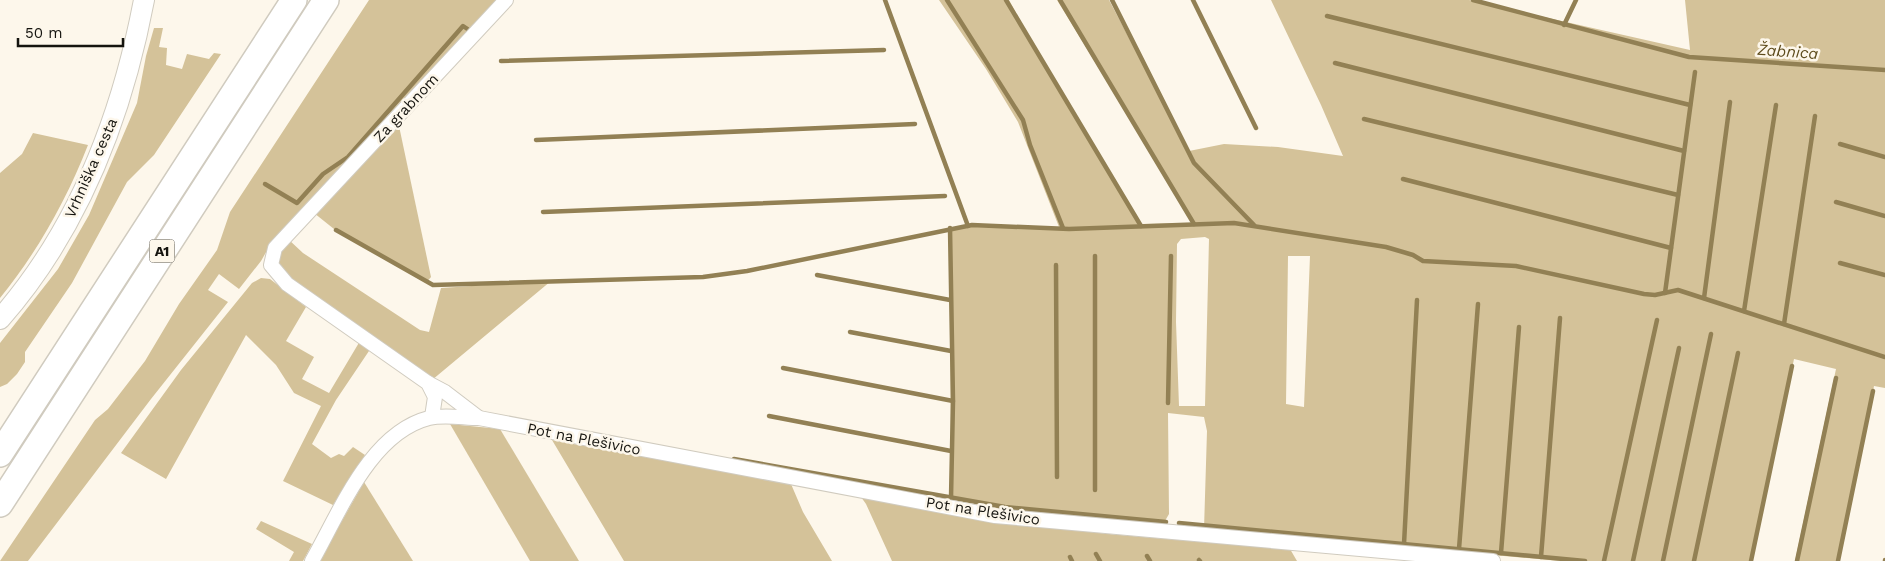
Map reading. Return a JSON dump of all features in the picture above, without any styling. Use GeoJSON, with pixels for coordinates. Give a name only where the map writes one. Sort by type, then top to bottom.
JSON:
{"type":"FeatureCollection","features":[{"type":"Feature","properties":{"kind":"highway","name":"A1"},"geometry":{"type":"LineString","coordinates":[[0,454],[294,0]]}},
{"type":"Feature","properties":{"kind":"highway","name":"A1"},"geometry":{"type":"LineString","coordinates":[[0,504],[326,0]]}},
{"type":"Feature","properties":{"kind":"main road","name":"Vrhniška cesta"},"geometry":{"type":"LineString","coordinates":[[0,319],[48,254],[83,193],[111,130],[134,54],[144,0]]}},
{"type":"Feature","properties":{"kind":"street","name":"Za grabnom"},"geometry":{"type":"LineString","coordinates":[[306,215],[506,0]]}},
{"type":"Feature","properties":{"kind":"street","name":"Pot na Plešivico"},"geometry":{"type":"LineString","coordinates":[[306,215],[275,248],[271,265],[287,284],[428,383],[445,392],[479,418]]}},
{"type":"Feature","properties":{"kind":"street"},"geometry":{"type":"LineString","coordinates":[[428,383],[435,398],[432,417]]}},
{"type":"Feature","properties":{"kind":"street","name":"Pot na Plešivico"},"geometry":{"type":"LineString","coordinates":[[312,561],[355,485],[379,449],[396,434],[416,422],[432,417],[479,418],[995,516],[1493,561]]}},
{"type":"Feature","properties":{"kind":"shaded area"},"geometry":{"type":"Polygon","coordinates":[[[369,0],[499,0],[269,247],[261,261],[239,289],[219,274],[208,290],[228,302],[151,399],[28,561],[0,561],[95,420],[108,409],[145,361],[179,304],[217,250],[230,212],[369,0]]]}},
{"type":"Feature","properties":{"kind":"shaded area"},"geometry":{"type":"Polygon","coordinates":[[[939,0],[1009,0],[1059,91],[1140,224],[1194,223],[1057,0],[1109,0],[1189,151],[1224,144],[1278,147],[1343,156],[1271,0],[1469,0],[1690,50],[1685,0],[1885,0],[1885,388],[1874,386],[1839,561],[1795,561],[1836,369],[1794,359],[1752,561],[1560,561],[1204,529],[1207,431],[1204,417],[1168,413],[1169,514],[1162,526],[1016,512],[951,498],[950,228],[968,226],[1059,227],[1018,122],[986,69],[939,0]],[[1205,237],[1181,239],[1177,244],[1176,322],[1179,406],[1205,406],[1209,239],[1205,237]],[[1288,256],[1286,404],[1304,407],[1310,256],[1288,256]]]}},
{"type":"Feature","properties":{"kind":"shaded area"},"geometry":{"type":"Polygon","coordinates":[[[154,28],[163,28],[159,47],[167,48],[166,65],[182,69],[187,54],[209,59],[214,53],[221,54],[154,155],[127,182],[72,283],[25,352],[25,362],[7,384],[0,387],[0,343],[58,269],[89,215],[137,103],[146,56],[154,28]]]}},
{"type":"Feature","properties":{"kind":"shaded area"},"geometry":{"type":"Polygon","coordinates":[[[399,126],[431,277],[426,283],[339,233],[314,213],[399,126]]]}},
{"type":"Feature","properties":{"kind":"shaded area"},"geometry":{"type":"Polygon","coordinates":[[[33,133],[88,145],[61,206],[39,244],[0,298],[0,173],[22,154],[33,133]]]}},
{"type":"Feature","properties":{"kind":"shaded area"},"geometry":{"type":"Polygon","coordinates":[[[288,239],[303,253],[420,330],[429,332],[441,288],[551,281],[432,380],[325,309],[288,278],[280,267],[279,256],[288,239]]]}},
{"type":"Feature","properties":{"kind":"shaded area"},"geometry":{"type":"Polygon","coordinates":[[[261,278],[270,279],[306,307],[286,341],[314,357],[302,379],[329,393],[360,341],[371,348],[336,400],[312,444],[331,458],[339,454],[344,456],[353,447],[365,455],[333,505],[283,481],[321,406],[294,393],[276,365],[246,335],[166,479],[121,453],[181,370],[252,283],[261,278]]]}},
{"type":"Feature","properties":{"kind":"shaded area"},"geometry":{"type":"Polygon","coordinates":[[[450,424],[500,429],[579,561],[530,561],[450,424]]]}},
{"type":"Feature","properties":{"kind":"shaded area"},"geometry":{"type":"Polygon","coordinates":[[[552,440],[791,484],[803,512],[832,561],[624,561],[552,440]]]}},
{"type":"Feature","properties":{"kind":"shaded area"},"geometry":{"type":"Polygon","coordinates":[[[364,482],[413,561],[319,561],[364,482]]]}},
{"type":"Feature","properties":{"kind":"shaded area"},"geometry":{"type":"Polygon","coordinates":[[[861,497],[967,517],[1021,524],[1128,536],[1290,549],[1297,561],[892,561],[861,497]]]}},
{"type":"Feature","properties":{"kind":"shaded area"},"geometry":{"type":"Polygon","coordinates":[[[261,521],[312,544],[303,561],[289,561],[294,552],[256,529],[261,521]]]}},
{"type":"Feature","properties":{"kind":"waterway"},"geometry":{"type":"LineString","coordinates":[[885,0],[968,226]]}},
{"type":"Feature","properties":{"kind":"waterway"},"geometry":{"type":"LineString","coordinates":[[947,0],[1023,120],[1030,145],[1063,228]]}},
{"type":"Feature","properties":{"kind":"waterway"},"geometry":{"type":"LineString","coordinates":[[1006,0],[1141,226]]}},
{"type":"Feature","properties":{"kind":"waterway"},"geometry":{"type":"LineString","coordinates":[[1060,0],[1194,224]]}},
{"type":"Feature","properties":{"kind":"waterway"},"geometry":{"type":"LineString","coordinates":[[1112,0],[1194,163],[1254,225]]}},
{"type":"Feature","properties":{"kind":"waterway"},"geometry":{"type":"LineString","coordinates":[[1193,0],[1256,128]]}},
{"type":"Feature","properties":{"kind":"waterway","name":"Žabnica"},"geometry":{"type":"LineString","coordinates":[[1473,0],[1689,57],[1885,70]]}},
{"type":"Feature","properties":{"kind":"waterway"},"geometry":{"type":"LineString","coordinates":[[1564,25],[1576,0]]}},
{"type":"Feature","properties":{"kind":"waterway"},"geometry":{"type":"LineString","coordinates":[[1327,16],[1690,105]]}},
{"type":"Feature","properties":{"kind":"waterway"},"geometry":{"type":"LineString","coordinates":[[265,184],[297,203],[323,174],[348,157],[463,26],[469,30]]}},
{"type":"Feature","properties":{"kind":"waterway"},"geometry":{"type":"LineString","coordinates":[[501,61],[884,50]]}},
{"type":"Feature","properties":{"kind":"waterway"},"geometry":{"type":"LineString","coordinates":[[1335,63],[1684,151]]}},
{"type":"Feature","properties":{"kind":"waterway"},"geometry":{"type":"LineString","coordinates":[[1665,293],[1695,72]]}},
{"type":"Feature","properties":{"kind":"waterway"},"geometry":{"type":"LineString","coordinates":[[1704,298],[1730,102]]}},
{"type":"Feature","properties":{"kind":"waterway"},"geometry":{"type":"LineString","coordinates":[[1744,311],[1776,105]]}},
{"type":"Feature","properties":{"kind":"waterway"},"geometry":{"type":"LineString","coordinates":[[1784,324],[1815,116]]}},
{"type":"Feature","properties":{"kind":"waterway"},"geometry":{"type":"LineString","coordinates":[[1364,119],[1678,195]]}},
{"type":"Feature","properties":{"kind":"waterway"},"geometry":{"type":"LineString","coordinates":[[536,140],[915,124]]}},
{"type":"Feature","properties":{"kind":"waterway"},"geometry":{"type":"LineString","coordinates":[[1840,144],[1885,157]]}},
{"type":"Feature","properties":{"kind":"waterway"},"geometry":{"type":"LineString","coordinates":[[1403,179],[1671,248]]}},
{"type":"Feature","properties":{"kind":"waterway"},"geometry":{"type":"LineString","coordinates":[[543,212],[945,196]]}},
{"type":"Feature","properties":{"kind":"waterway"},"geometry":{"type":"LineString","coordinates":[[1836,202],[1885,216]]}},
{"type":"Feature","properties":{"kind":"waterway"},"geometry":{"type":"LineString","coordinates":[[336,230],[433,285],[703,277],[747,271],[972,225],[1069,229],[1234,223],[1386,247],[1413,255],[1423,261],[1516,266],[1644,294],[1655,295],[1678,290],[1885,357]]}},
{"type":"Feature","properties":{"kind":"waterway"},"geometry":{"type":"LineString","coordinates":[[950,228],[953,401],[951,498]]}},
{"type":"Feature","properties":{"kind":"waterway"},"geometry":{"type":"LineString","coordinates":[[1095,256],[1095,490]]}},
{"type":"Feature","properties":{"kind":"waterway"},"geometry":{"type":"LineString","coordinates":[[1168,403],[1171,256]]}},
{"type":"Feature","properties":{"kind":"waterway"},"geometry":{"type":"LineString","coordinates":[[1840,263],[1885,275]]}},
{"type":"Feature","properties":{"kind":"waterway"},"geometry":{"type":"LineString","coordinates":[[1056,265],[1057,477]]}},
{"type":"Feature","properties":{"kind":"waterway"},"geometry":{"type":"LineString","coordinates":[[817,275],[950,300]]}},
{"type":"Feature","properties":{"kind":"waterway"},"geometry":{"type":"LineString","coordinates":[[1404,544],[1417,300]]}},
{"type":"Feature","properties":{"kind":"waterway"},"geometry":{"type":"LineString","coordinates":[[1459,549],[1478,304]]}},
{"type":"Feature","properties":{"kind":"waterway"},"geometry":{"type":"LineString","coordinates":[[1541,557],[1560,318]]}},
{"type":"Feature","properties":{"kind":"waterway"},"geometry":{"type":"LineString","coordinates":[[1604,561],[1657,320]]}},
{"type":"Feature","properties":{"kind":"waterway"},"geometry":{"type":"LineString","coordinates":[[1501,553],[1519,327]]}},
{"type":"Feature","properties":{"kind":"waterway"},"geometry":{"type":"LineString","coordinates":[[850,332],[951,351]]}},
{"type":"Feature","properties":{"kind":"waterway"},"geometry":{"type":"LineString","coordinates":[[1663,561],[1711,334]]}},
{"type":"Feature","properties":{"kind":"waterway"},"geometry":{"type":"LineString","coordinates":[[1633,561],[1679,348]]}},
{"type":"Feature","properties":{"kind":"waterway"},"geometry":{"type":"LineString","coordinates":[[1694,561],[1738,353]]}},
{"type":"Feature","properties":{"kind":"waterway"},"geometry":{"type":"LineString","coordinates":[[1751,561],[1792,366]]}},
{"type":"Feature","properties":{"kind":"waterway"},"geometry":{"type":"LineString","coordinates":[[783,368],[953,401]]}},
{"type":"Feature","properties":{"kind":"waterway"},"geometry":{"type":"LineString","coordinates":[[1797,561],[1836,378]]}},
{"type":"Feature","properties":{"kind":"waterway"},"geometry":{"type":"LineString","coordinates":[[1838,561],[1873,391]]}},
{"type":"Feature","properties":{"kind":"waterway"},"geometry":{"type":"LineString","coordinates":[[769,416],[951,451]]}},
{"type":"Feature","properties":{"kind":"waterway"},"geometry":{"type":"LineString","coordinates":[[734,459],[1005,507],[1166,522]]}},
{"type":"Feature","properties":{"kind":"waterway"},"geometry":{"type":"LineString","coordinates":[[1179,523],[1585,561]]}},
{"type":"Feature","properties":{"kind":"waterway"},"geometry":{"type":"LineString","coordinates":[[1096,554],[1100,561]]}},
{"type":"Feature","properties":{"kind":"waterway"},"geometry":{"type":"LineString","coordinates":[[1147,556],[1150,561]]}},
{"type":"Feature","properties":{"kind":"waterway"},"geometry":{"type":"LineString","coordinates":[[1070,557],[1072,561]]}}]}
